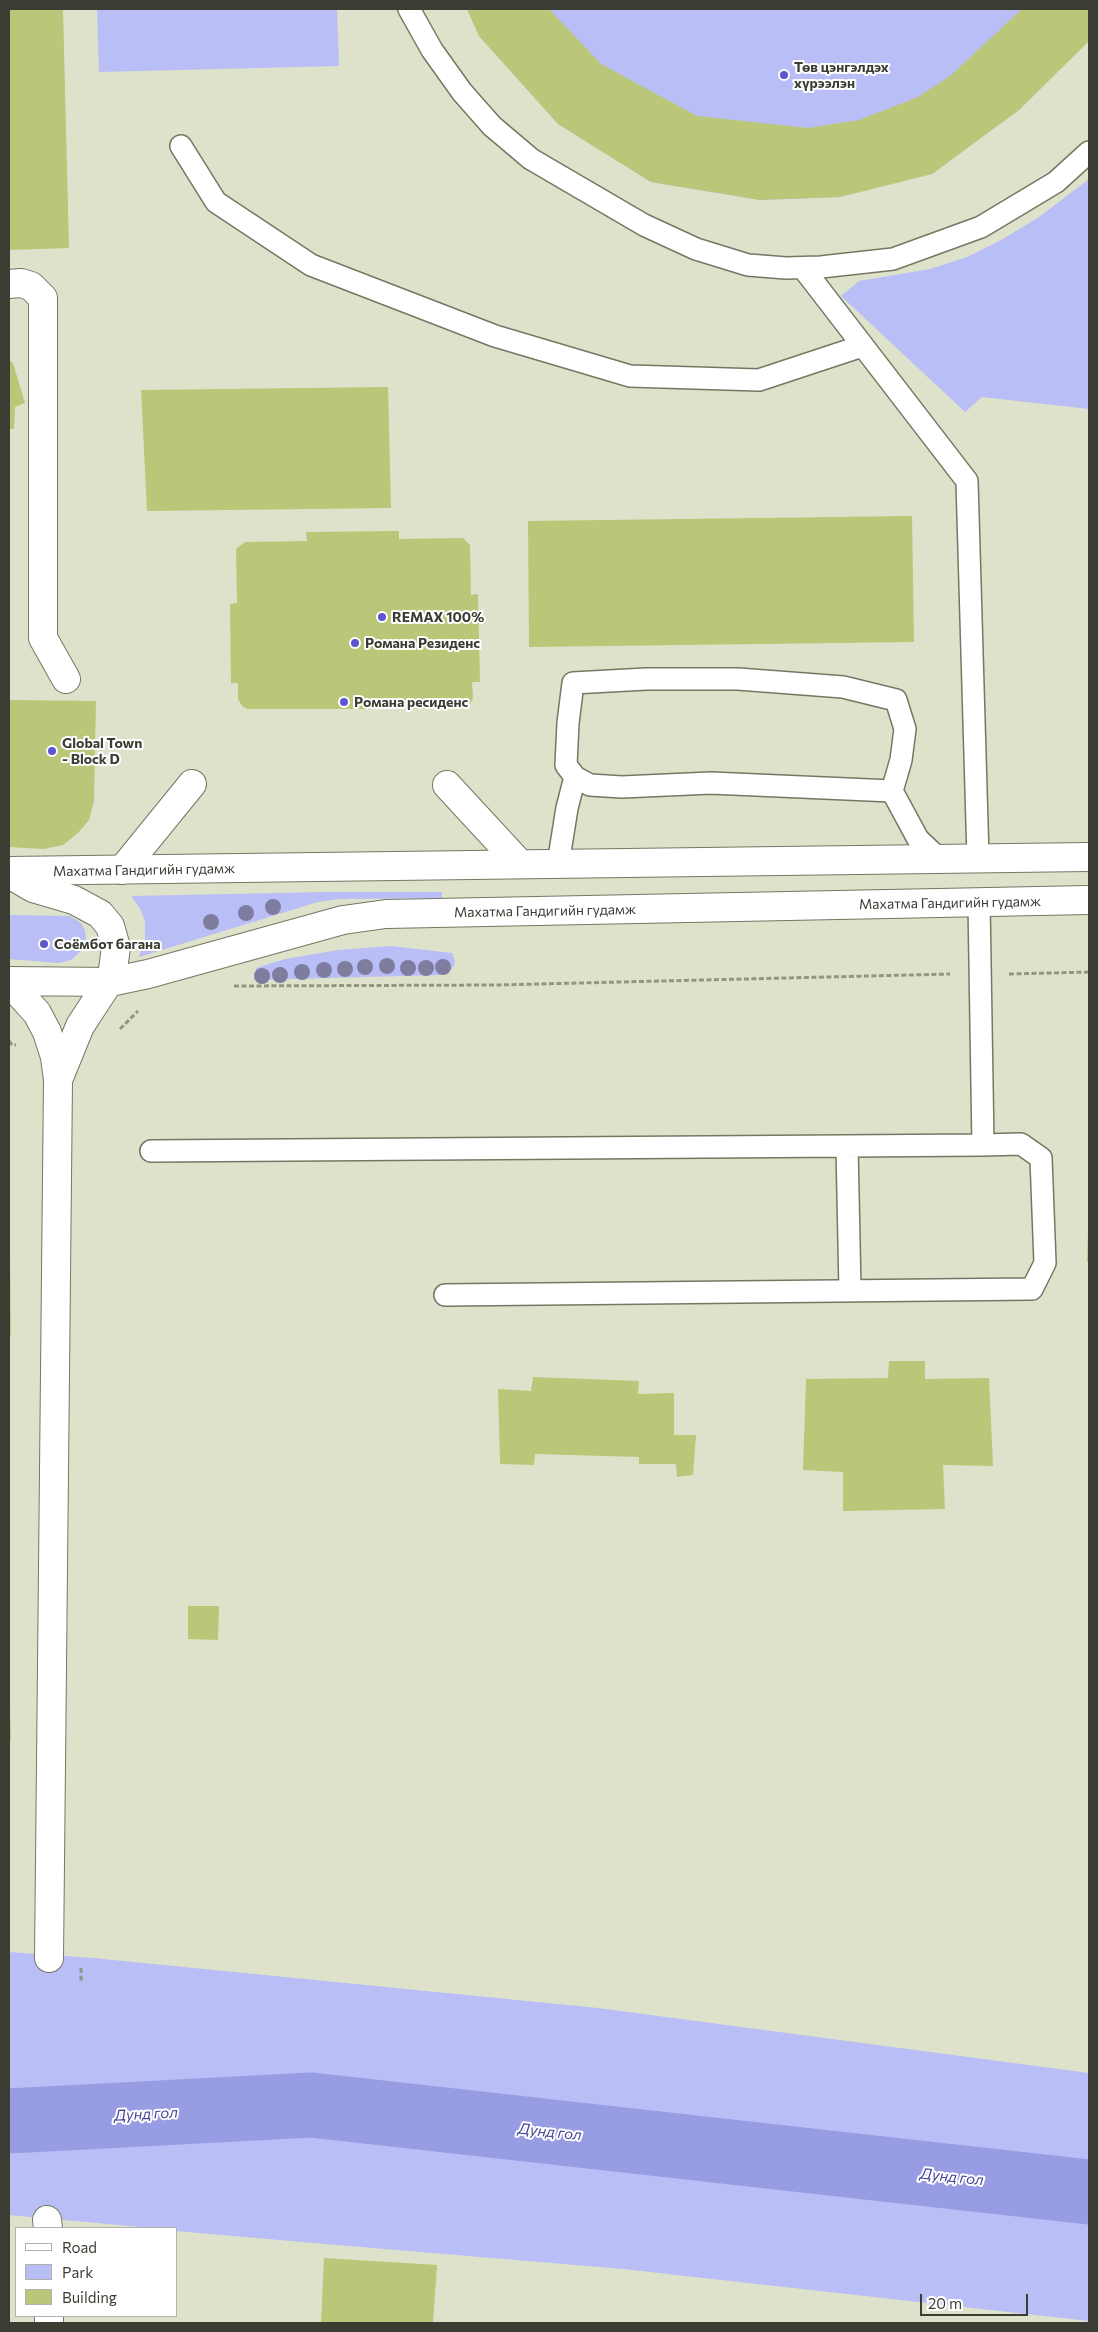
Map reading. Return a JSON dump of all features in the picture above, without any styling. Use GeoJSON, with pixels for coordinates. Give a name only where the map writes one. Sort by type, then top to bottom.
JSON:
{"type":"FeatureCollection","features":[{"type":"Feature","properties":{"kind":"main road"},"geometry":{"type":"LineString","coordinates":[[9,284],[22,283],[31,286],[43,298],[42,638],[66,679]]}},
{"type":"Feature","properties":{"kind":"main road"},"geometry":{"type":"LineString","coordinates":[[122,870],[192,784]]}},
{"type":"Feature","properties":{"kind":"main road"},"geometry":{"type":"LineString","coordinates":[[448,785],[520,864]]}},
{"type":"Feature","properties":{"kind":"main road","name":"Махатма Гандигийн гудамж"},"geometry":{"type":"LineString","coordinates":[[9,873],[1089,857]]}},
{"type":"Feature","properties":{"kind":"main road"},"geometry":{"type":"LineString","coordinates":[[9,873],[33,888],[86,904],[100,914],[110,926],[116,947],[114,970],[110,982],[80,1026],[58,1080]]}},
{"type":"Feature","properties":{"kind":"main road","name":"Махатма Гандигийн гудамж"},"geometry":{"type":"LineString","coordinates":[[9,982],[110,982],[148,974],[343,920],[386,914],[1089,900]]}},
{"type":"Feature","properties":{"kind":"main road"},"geometry":{"type":"LineString","coordinates":[[9,982],[37,1013],[47,1032],[52,1046],[58,1080],[49,1958]]}},
{"type":"Feature","properties":{"kind":"lane"},"geometry":{"type":"LineString","coordinates":[[409,9],[432,50],[462,92],[492,126],[531,159],[631,218],[696,249],[748,265],[803,268],[860,264],[893,258],[981,227],[1056,182],[1089,152]]}},
{"type":"Feature","properties":{"kind":"lane"},"geometry":{"type":"LineString","coordinates":[[181,146],[216,202],[311,265],[495,336],[630,376],[759,380],[862,346]]}},
{"type":"Feature","properties":{"kind":"lane"},"geometry":{"type":"LineString","coordinates":[[803,268],[967,481],[978,858]]}},
{"type":"Feature","properties":{"kind":"lane"},"geometry":{"type":"LineString","coordinates":[[892,791],[711,783],[622,787],[590,785],[575,777],[566,765],[568,723],[573,683],[646,679],[738,679],[843,687],[896,700],[905,729],[901,760],[892,791],[918,839],[938,858]]}},
{"type":"Feature","properties":{"kind":"lane"},"geometry":{"type":"LineString","coordinates":[[558,864],[567,808],[575,777]]}},
{"type":"Feature","properties":{"kind":"lane"},"geometry":{"type":"LineString","coordinates":[[979,902],[983,1145]]}},
{"type":"Feature","properties":{"kind":"lane"},"geometry":{"type":"LineString","coordinates":[[151,1151],[1021,1144],[1041,1158],[1045,1263],[1032,1289],[445,1295]]}},
{"type":"Feature","properties":{"kind":"lane"},"geometry":{"type":"LineString","coordinates":[[847,1146],[850,1291]]}},
{"type":"Feature","properties":{"kind":"path"},"geometry":{"type":"LineString","coordinates":[[232,986],[496,985],[1089,972]]}},
{"type":"Feature","properties":{"kind":"path"},"geometry":{"type":"LineString","coordinates":[[114,1034],[141,1007]]}},
{"type":"Feature","properties":{"kind":"path"},"geometry":{"type":"LineString","coordinates":[[9,1041],[12,1045],[52,1046]]}},
{"type":"Feature","properties":{"kind":"green space"},"geometry":{"type":"Polygon","coordinates":[[[97,9],[337,9],[339,66],[99,72],[97,9]]]}},
{"type":"Feature","properties":{"kind":"green space","name":"Төв цэнгэлдэх хүрээлэн"},"geometry":{"type":"Polygon","coordinates":[[[467,9],[1089,9],[1089,41],[1019,110],[932,174],[840,197],[760,200],[651,182],[558,124],[479,36],[467,9]]]}},
{"type":"Feature","properties":{"kind":"green space"},"geometry":{"type":"Polygon","coordinates":[[[1089,179],[1089,409],[982,397],[965,412],[841,296],[859,281],[930,269],[967,257],[1001,240],[1039,217],[1089,179]]]}},
{"type":"Feature","properties":{"kind":"green space"},"geometry":{"type":"Polygon","coordinates":[[[324,892],[442,892],[442,898],[339,899],[318,902],[139,957],[145,939],[145,922],[141,910],[131,896],[324,892]]]}},
{"type":"Feature","properties":{"kind":"green space"},"geometry":{"type":"Polygon","coordinates":[[[9,915],[70,916],[81,923],[85,931],[86,940],[84,948],[71,960],[59,963],[9,959],[9,915]]]}},
{"type":"Feature","properties":{"kind":"green space"},"geometry":{"type":"Polygon","coordinates":[[[391,946],[452,953],[455,961],[454,966],[451,970],[440,975],[256,980],[256,968],[285,959],[338,950],[391,946]]]}},
{"type":"Feature","properties":{"kind":"green space"},"geometry":{"type":"Polygon","coordinates":[[[9,1952],[93,1958],[598,2008],[1089,2073],[1089,2321],[623,2269],[178,2231],[178,2227],[140,2227],[9,2215],[9,1952]]]}},
{"type":"Feature","properties":{"kind":"building"},"geometry":{"type":"Polygon","coordinates":[[[9,9],[63,9],[69,248],[9,250],[9,9]]]}},
{"type":"Feature","properties":{"kind":"building"},"geometry":{"type":"Polygon","coordinates":[[[467,9],[549,9],[601,64],[697,116],[808,128],[859,120],[918,97],[950,76],[1022,9],[1089,9],[1089,41],[1019,110],[932,174],[840,197],[760,200],[651,182],[558,124],[479,36],[467,9]]]}},
{"type":"Feature","properties":{"kind":"building"},"geometry":{"type":"Polygon","coordinates":[[[9,360],[13,363],[25,403],[15,407],[14,429],[9,429],[9,360]]]}},
{"type":"Feature","properties":{"kind":"building"},"geometry":{"type":"Polygon","coordinates":[[[388,387],[391,508],[147,511],[141,390],[388,387]]]}},
{"type":"Feature","properties":{"kind":"building"},"geometry":{"type":"Polygon","coordinates":[[[912,516],[914,642],[529,647],[528,521],[912,516]]]}},
{"type":"Feature","properties":{"kind":"building","name":"Романа Резиденс"},"geometry":{"type":"Polygon","coordinates":[[[399,531],[399,539],[463,538],[470,545],[471,595],[478,594],[480,682],[472,682],[473,698],[470,704],[463,709],[247,709],[242,706],[238,699],[238,683],[231,683],[230,604],[237,603],[236,549],[245,542],[307,541],[306,532],[399,531]]]}},
{"type":"Feature","properties":{"kind":"building","name":"Global Town - Block D"},"geometry":{"type":"Polygon","coordinates":[[[9,700],[96,701],[94,801],[89,820],[78,833],[63,845],[44,849],[9,847],[9,700]]]}},
{"type":"Feature","properties":{"kind":"building"},"geometry":{"type":"Polygon","coordinates":[[[1088,1230],[1089,1262],[1087,1262],[1088,1230]]]}},
{"type":"Feature","properties":{"kind":"building"},"geometry":{"type":"Polygon","coordinates":[[[9,1250],[11,1335],[9,1335],[9,1250]]]}},
{"type":"Feature","properties":{"kind":"building"},"geometry":{"type":"Polygon","coordinates":[[[889,1361],[925,1361],[925,1379],[989,1378],[993,1466],[943,1465],[945,1509],[843,1511],[843,1472],[803,1470],[806,1379],[888,1378],[889,1361]]]}},
{"type":"Feature","properties":{"kind":"building"},"geometry":{"type":"Polygon","coordinates":[[[533,1377],[639,1381],[638,1394],[674,1393],[674,1435],[696,1435],[693,1475],[677,1477],[676,1464],[639,1464],[639,1457],[535,1454],[534,1465],[500,1464],[498,1389],[531,1391],[533,1377]]]}},
{"type":"Feature","properties":{"kind":"building"},"geometry":{"type":"Polygon","coordinates":[[[188,1606],[219,1606],[218,1640],[188,1639],[188,1606]]]}},
{"type":"Feature","properties":{"kind":"building"},"geometry":{"type":"Polygon","coordinates":[[[10,1707],[11,1741],[9,1741],[10,1707]]]}},
{"type":"Feature","properties":{"kind":"building"},"geometry":{"type":"Polygon","coordinates":[[[324,2258],[437,2265],[433,2323],[321,2323],[324,2258]]]}},
{"type":"Feature","properties":{"kind":"waterway","name":"Дунд гол"},"geometry":{"type":"LineString","coordinates":[[9,2121],[311,2105],[1089,2192]]}},
{"type":"Feature","properties":{"kind":"place","name":"Төв цэнгэлдэх хүрээлэн"},"geometry":{"type":"Point","coordinates":[784,75]}},
{"type":"Feature","properties":{"kind":"place","name":"REMAX 100%"},"geometry":{"type":"Point","coordinates":[382,617]}},
{"type":"Feature","properties":{"kind":"place","name":"Романа Резиденс"},"geometry":{"type":"Point","coordinates":[355,643]}},
{"type":"Feature","properties":{"kind":"place","name":"Романа ресиденс"},"geometry":{"type":"Point","coordinates":[344,702]}},
{"type":"Feature","properties":{"kind":"place","name":"Global Town - Block D"},"geometry":{"type":"Point","coordinates":[52,751]}},
{"type":"Feature","properties":{"kind":"place","name":"Соёмбот багана"},"geometry":{"type":"Point","coordinates":[44,944]}}]}
